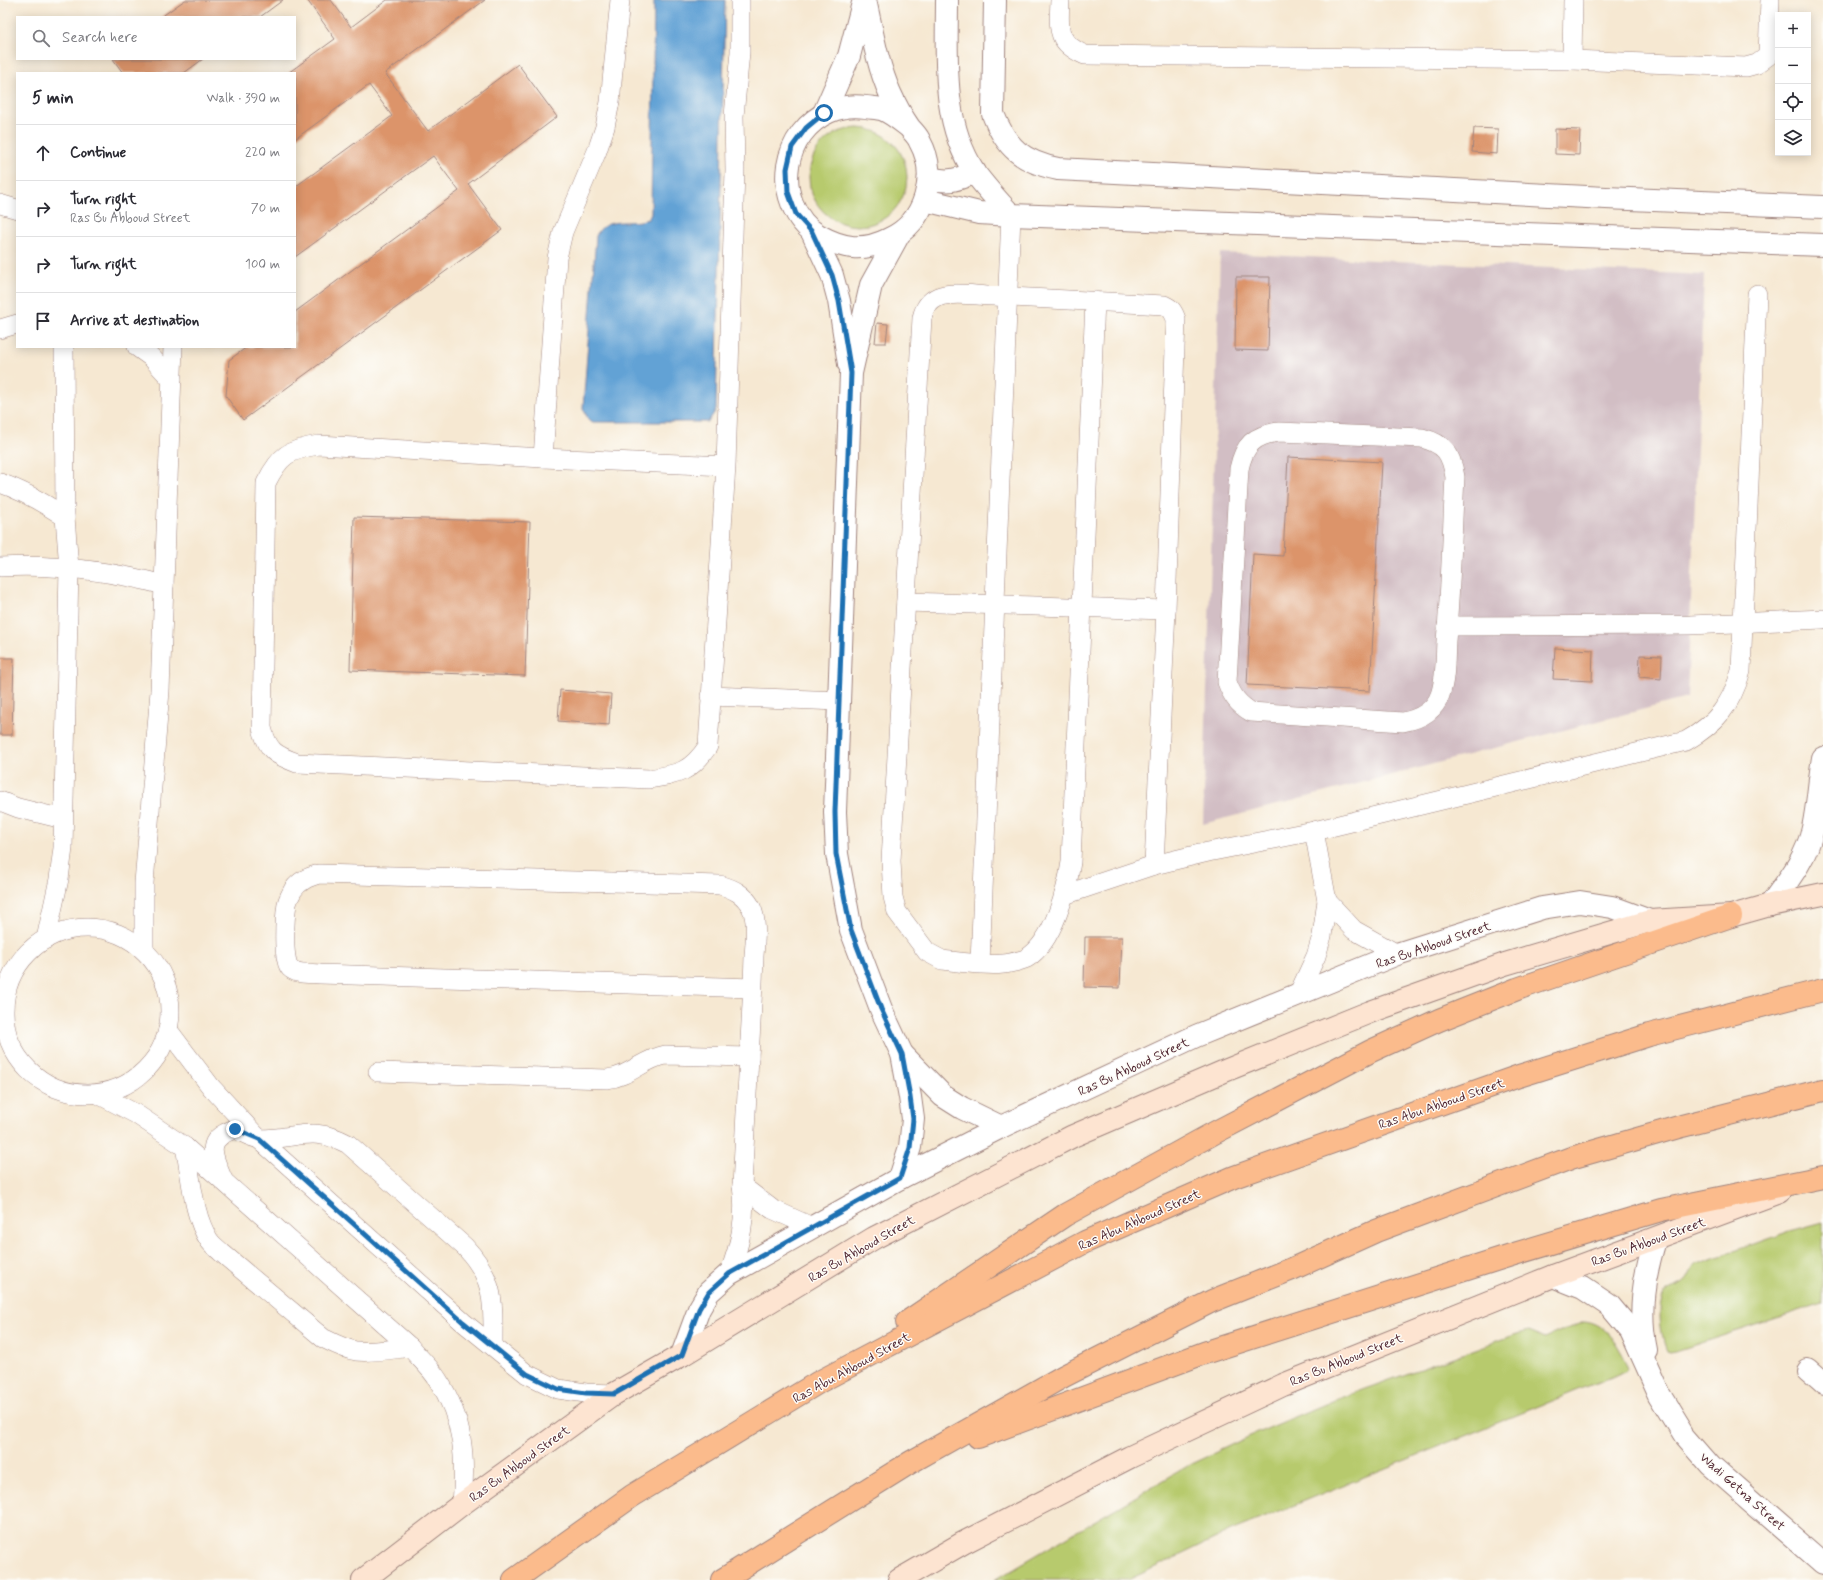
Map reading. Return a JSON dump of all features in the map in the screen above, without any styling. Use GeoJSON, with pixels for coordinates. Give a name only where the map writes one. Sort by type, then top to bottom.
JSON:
{"type":"FeatureCollection","features":[{"type":"Feature","properties":{"kind":"highway"},"geometry":{"type":"LineString","coordinates":[[819,1382],[1065,1215],[1214,1133],[1371,1051],[1439,1020],[1517,989],[1731,916]]}},
{"type":"Feature","properties":{"kind":"highway","name":"Ras Abu Abboud Street"},"geometry":{"type":"LineString","coordinates":[[514,1580],[632,1496],[819,1382],[1085,1242],[1234,1177],[1519,1076],[1649,1035],[1823,990]]}},
{"type":"Feature","properties":{"kind":"highway"},"geometry":{"type":"LineString","coordinates":[[722,1580],[911,1462],[1064,1376],[1212,1301],[1292,1269],[1376,1231],[1571,1158],[1682,1126],[1823,1090]]}},
{"type":"Feature","properties":{"kind":"highway"},"geometry":{"type":"LineString","coordinates":[[911,1462],[1204,1353],[1510,1255],[1661,1210],[1818,1179]]}},
{"type":"Feature","properties":{"kind":"street"},"geometry":{"type":"LineString","coordinates":[[824,113],[849,56],[865,0]]}},
{"type":"Feature","properties":{"kind":"street"},"geometry":{"type":"LineString","coordinates":[[865,0],[879,62],[890,93],[909,127],[920,142],[927,159],[929,178],[925,200],[914,220],[898,236],[871,285],[851,373],[835,812],[836,854],[851,930],[881,1009],[902,1054],[913,1119],[910,1148],[900,1178]]}},
{"type":"Feature","properties":{"kind":"street"},"geometry":{"type":"LineString","coordinates":[[947,0],[949,102],[954,126],[963,150],[975,172],[1011,216]]}},
{"type":"Feature","properties":{"kind":"street"},"geometry":{"type":"LineString","coordinates":[[995,0],[993,114],[999,131],[1010,146],[1024,158],[1040,166],[1074,170],[1606,198],[1823,207]]}},
{"type":"Feature","properties":{"kind":"street"},"geometry":{"type":"LineString","coordinates":[[851,373],[839,301],[832,275],[812,232],[796,214],[788,192],[787,169],[792,147],[806,128],[824,113],[854,105],[884,110],[909,127]]}},
{"type":"Feature","properties":{"kind":"street"},"geometry":{"type":"LineString","coordinates":[[929,178],[937,180],[956,180],[975,172]]}},
{"type":"Feature","properties":{"kind":"street"},"geometry":{"type":"LineString","coordinates":[[925,200],[979,213],[1011,216],[1823,245]]}},
{"type":"Feature","properties":{"kind":"street"},"geometry":{"type":"LineString","coordinates":[[812,232],[832,243],[855,248],[877,245],[898,236]]}},
{"type":"Feature","properties":{"kind":"street"},"geometry":{"type":"LineString","coordinates":[[1770,906],[1794,873],[1809,842],[1816,813],[1823,758]]}},
{"type":"Feature","properties":{"kind":"street","name":"Ras Bu Abboud Street"},"geometry":{"type":"LineString","coordinates":[[363,1580],[462,1504],[614,1394],[682,1355],[874,1238],[1073,1136],[1227,1070],[1370,1012],[1505,964],[1650,921],[1731,916],[1823,894]]}},
{"type":"Feature","properties":{"kind":"street","name":"Ras Bu Abboud Street"},"geometry":{"type":"LineString","coordinates":[[682,1355],[699,1309],[709,1292],[729,1274],[900,1178],[1001,1127],[1196,1036],[1397,954],[1542,908],[1580,902],[1612,907],[1650,921]]}},
{"type":"Feature","properties":{"kind":"street"},"geometry":{"type":"LineString","coordinates":[[902,1054],[942,1096],[962,1108],[1001,1127]]}},
{"type":"Feature","properties":{"kind":"street","name":"Ras Bu Abboud Street"},"geometry":{"type":"LineString","coordinates":[[899,1580],[963,1543],[1130,1457],[1283,1385],[1553,1276],[1818,1179]]}},
{"type":"Feature","properties":{"kind":"street","name":"Wadi Getna Street"},"geometry":{"type":"LineString","coordinates":[[1650,1370],[1642,1329],[1642,1299],[1646,1269],[1654,1240]]}},
{"type":"Feature","properties":{"kind":"street","name":"Wadi Getna Street"},"geometry":{"type":"LineString","coordinates":[[1553,1276],[1583,1288],[1610,1306],[1631,1331],[1650,1370],[1660,1396],[1684,1434],[1711,1465],[1823,1563]]}},
{"type":"Feature","properties":{"kind":"lane"},"geometry":{"type":"LineString","coordinates":[[542,458],[557,258],[563,232],[597,151],[605,127],[610,102],[620,0]]}},
{"type":"Feature","properties":{"kind":"lane"},"geometry":{"type":"LineString","coordinates":[[726,466],[542,458],[319,445],[298,448],[286,455],[274,466],[266,483],[262,728],[266,742],[274,753],[297,764],[649,779],[670,776],[688,769],[699,759],[708,746],[710,696],[726,466],[736,170],[734,116],[740,52],[740,0]]}},
{"type":"Feature","properties":{"kind":"lane"},"geometry":{"type":"LineString","coordinates":[[1060,0],[1059,31],[1064,42],[1073,50],[1084,55],[1572,60],[1746,67],[1757,64],[1768,56],[1770,0]]}},
{"type":"Feature","properties":{"kind":"lane"},"geometry":{"type":"LineString","coordinates":[[1572,0],[1572,60]]}},
{"type":"Feature","properties":{"kind":"lane"},"geometry":{"type":"LineString","coordinates":[[0,195],[16,195]]}},
{"type":"Feature","properties":{"kind":"lane"},"geometry":{"type":"LineString","coordinates":[[0,204],[16,209]]}},
{"type":"Feature","properties":{"kind":"lane"},"geometry":{"type":"LineString","coordinates":[[980,963],[1006,297],[1011,216]]}},
{"type":"Feature","properties":{"kind":"lane"},"geometry":{"type":"LineString","coordinates":[[1095,301],[1071,862],[1064,895],[1048,935],[1038,949],[1027,958],[1009,964],[942,960],[927,952],[897,912],[893,898],[891,861],[924,309],[938,297],[948,294],[1095,301],[1164,305],[1171,308],[1176,319],[1166,610],[1154,865]]}},
{"type":"Feature","properties":{"kind":"lane"},"geometry":{"type":"LineString","coordinates":[[1064,895],[1154,865],[1215,850],[1314,831],[1686,741],[1702,732],[1716,720],[1736,689],[1741,671],[1757,294]]}},
{"type":"Feature","properties":{"kind":"lane"},"geometry":{"type":"LineString","coordinates":[[0,329],[16,324]]}},
{"type":"Feature","properties":{"kind":"lane"},"geometry":{"type":"LineString","coordinates":[[46,939],[59,879],[63,848],[69,568],[65,517],[64,348]]}},
{"type":"Feature","properties":{"kind":"lane"},"geometry":{"type":"LineString","coordinates":[[138,348],[151,357],[172,380]]}},
{"type":"Feature","properties":{"kind":"lane"},"geometry":{"type":"LineString","coordinates":[[144,949],[144,883],[160,691],[173,348]]}},
{"type":"Feature","properties":{"kind":"lane"},"geometry":{"type":"LineString","coordinates":[[1279,432],[1422,438],[1435,442],[1446,450],[1452,463],[1455,477],[1448,626],[1440,696],[1432,709],[1418,719],[1403,722],[1251,712],[1239,705],[1231,694],[1227,682],[1239,469],[1241,457],[1247,446],[1256,439],[1267,434],[1279,432]]}},
{"type":"Feature","properties":{"kind":"lane"},"geometry":{"type":"LineString","coordinates":[[0,483],[16,488],[41,501],[65,517]]}},
{"type":"Feature","properties":{"kind":"lane"},"geometry":{"type":"LineString","coordinates":[[0,567],[31,565],[69,568],[130,576],[164,586]]}},
{"type":"Feature","properties":{"kind":"lane"},"geometry":{"type":"LineString","coordinates":[[906,602],[1166,610]]}},
{"type":"Feature","properties":{"kind":"lane"},"geometry":{"type":"LineString","coordinates":[[1448,626],[1690,625],[1823,619]]}},
{"type":"Feature","properties":{"kind":"lane"},"geometry":{"type":"LineString","coordinates":[[710,696],[839,701]]}},
{"type":"Feature","properties":{"kind":"lane"},"geometry":{"type":"LineString","coordinates":[[0,801],[18,808],[63,818]]}},
{"type":"Feature","properties":{"kind":"lane"},"geometry":{"type":"LineString","coordinates":[[1298,995],[1316,956],[1322,936],[1328,901],[1314,831]]}},
{"type":"Feature","properties":{"kind":"lane"},"geometry":{"type":"LineString","coordinates":[[729,1274],[739,1248],[745,1201],[742,1186],[753,988],[755,925],[752,908],[744,896],[732,888],[720,885],[320,874],[299,883],[292,892],[287,903],[285,957],[289,967],[296,972],[328,975],[753,988]]}},
{"type":"Feature","properties":{"kind":"lane"},"geometry":{"type":"LineString","coordinates":[[1328,901],[1354,930],[1397,954]]}},
{"type":"Feature","properties":{"kind":"lane"},"geometry":{"type":"LineString","coordinates":[[96,929],[120,935],[144,949],[156,965],[166,986],[170,1008],[168,1030],[159,1054],[143,1073],[122,1087],[98,1094],[73,1094],[49,1086],[28,1071],[7,1048],[4,1026],[6,979],[26,955],[46,939],[70,930],[96,929]]}},
{"type":"Feature","properties":{"kind":"lane"},"geometry":{"type":"LineString","coordinates":[[168,1030],[211,1087],[259,1139],[463,1322],[492,1346],[527,1374],[558,1389],[586,1393],[614,1394]]}},
{"type":"Feature","properties":{"kind":"lane"},"geometry":{"type":"LineString","coordinates":[[378,1072],[607,1079],[618,1078],[654,1057],[665,1055],[749,1057]]}},
{"type":"Feature","properties":{"kind":"lane"},"geometry":{"type":"LineString","coordinates":[[98,1094],[136,1114],[185,1147],[410,1347],[438,1379],[453,1408],[462,1439],[465,1471],[462,1504]]}},
{"type":"Feature","properties":{"kind":"lane"},"geometry":{"type":"LineString","coordinates":[[224,1183],[213,1148],[216,1138],[225,1132],[235,1129],[259,1139],[306,1133],[335,1137],[359,1153],[453,1236],[477,1260],[486,1275],[491,1292],[492,1346]]}},
{"type":"Feature","properties":{"kind":"lane"},"geometry":{"type":"LineString","coordinates":[[185,1147],[197,1208],[202,1224],[209,1240],[222,1253],[309,1328],[323,1338],[339,1346],[355,1351],[373,1351],[410,1347]]}},
{"type":"Feature","properties":{"kind":"lane"},"geometry":{"type":"LineString","coordinates":[[742,1186],[772,1209],[812,1227]]}},
{"type":"Feature","properties":{"kind":"shaded area"},"geometry":{"type":"Polygon","coordinates":[[[1220,253],[1704,275],[1687,698],[1203,824],[1220,253]]]}},
{"type":"Feature","properties":{"kind":"green space"},"geometry":{"type":"Polygon","coordinates":[[[858,128],[877,132],[893,142],[903,158],[907,177],[903,196],[893,212],[877,222],[858,226],[839,222],[823,212],[813,196],[809,177],[813,158],[823,142],[839,132],[858,128]]]}},
{"type":"Feature","properties":{"kind":"green space"},"geometry":{"type":"Polygon","coordinates":[[[1823,1222],[1823,1303],[1676,1351],[1667,1351],[1660,1320],[1663,1296],[1667,1291],[1685,1282],[1695,1265],[1790,1231],[1823,1222]]]}},
{"type":"Feature","properties":{"kind":"green space"},"geometry":{"type":"Polygon","coordinates":[[[1583,1321],[1591,1322],[1599,1326],[1611,1336],[1628,1365],[1628,1370],[1233,1530],[1128,1580],[994,1580],[1191,1464],[1250,1436],[1337,1399],[1517,1334],[1528,1331],[1545,1338],[1583,1321]]]}},
{"type":"Feature","properties":{"kind":"water"},"geometry":{"type":"Polygon","coordinates":[[[654,0],[725,0],[716,410],[708,422],[593,422],[588,419],[583,408],[596,236],[605,225],[619,222],[641,221],[648,219],[651,213],[654,0]]]}},
{"type":"Feature","properties":{"kind":"building"},"geometry":{"type":"Polygon","coordinates":[[[185,0],[283,0],[261,16],[162,16],[185,0]]]}},
{"type":"Feature","properties":{"kind":"building"},"geometry":{"type":"Polygon","coordinates":[[[307,0],[331,0],[351,27],[387,0],[485,0],[385,73],[428,131],[518,64],[557,117],[468,184],[502,230],[243,420],[226,396],[229,360],[246,348],[296,348],[296,311],[459,191],[433,156],[296,256],[296,186],[392,116],[369,85],[296,138],[296,72],[289,72],[335,39],[307,0]]]}},
{"type":"Feature","properties":{"kind":"building"},"geometry":{"type":"Polygon","coordinates":[[[114,60],[202,60],[185,72],[122,72],[114,60]]]}},
{"type":"Feature","properties":{"kind":"building"},"geometry":{"type":"Polygon","coordinates":[[[1474,128],[1498,129],[1497,154],[1472,152],[1474,128]]]}},
{"type":"Feature","properties":{"kind":"building"},"geometry":{"type":"Polygon","coordinates":[[[1555,129],[1580,130],[1579,155],[1555,154],[1555,129]]]}},
{"type":"Feature","properties":{"kind":"building"},"geometry":{"type":"Polygon","coordinates":[[[1236,277],[1270,277],[1268,351],[1235,350],[1236,277]]]}},
{"type":"Feature","properties":{"kind":"building"},"geometry":{"type":"Polygon","coordinates":[[[877,323],[888,324],[886,343],[875,343],[877,323]]]}},
{"type":"Feature","properties":{"kind":"building"},"geometry":{"type":"Polygon","coordinates":[[[1288,457],[1382,462],[1370,691],[1247,685],[1253,554],[1283,556],[1288,457]]]}},
{"type":"Feature","properties":{"kind":"building"},"geometry":{"type":"Polygon","coordinates":[[[354,517],[530,522],[525,676],[350,670],[354,517]]]}},
{"type":"Feature","properties":{"kind":"building"},"geometry":{"type":"Polygon","coordinates":[[[1555,648],[1593,650],[1592,681],[1553,679],[1555,648]]]}},
{"type":"Feature","properties":{"kind":"building"},"geometry":{"type":"Polygon","coordinates":[[[1640,655],[1662,656],[1661,679],[1639,677],[1640,655]]]}},
{"type":"Feature","properties":{"kind":"building"},"geometry":{"type":"Polygon","coordinates":[[[0,658],[14,658],[12,735],[0,735],[0,658]]]}},
{"type":"Feature","properties":{"kind":"building"},"geometry":{"type":"Polygon","coordinates":[[[560,690],[611,694],[609,725],[558,721],[560,690]]]}},
{"type":"Feature","properties":{"kind":"building"},"geometry":{"type":"Polygon","coordinates":[[[1085,937],[1122,937],[1120,988],[1084,987],[1085,937]]]}},
{"type":"Feature","properties":{"kind":"route"},"geometry":{"type":"LineString","coordinates":[[235,1129],[259,1139],[463,1322],[527,1374],[558,1389],[586,1393],[614,1394],[682,1355],[699,1309],[709,1292],[729,1274],[900,1178],[910,1148],[913,1119],[902,1054],[881,1009],[851,930],[836,854],[835,812],[844,599],[851,373],[839,301],[832,275],[812,232],[796,214],[788,192],[787,169],[792,147],[806,128],[824,113]]}}]}
